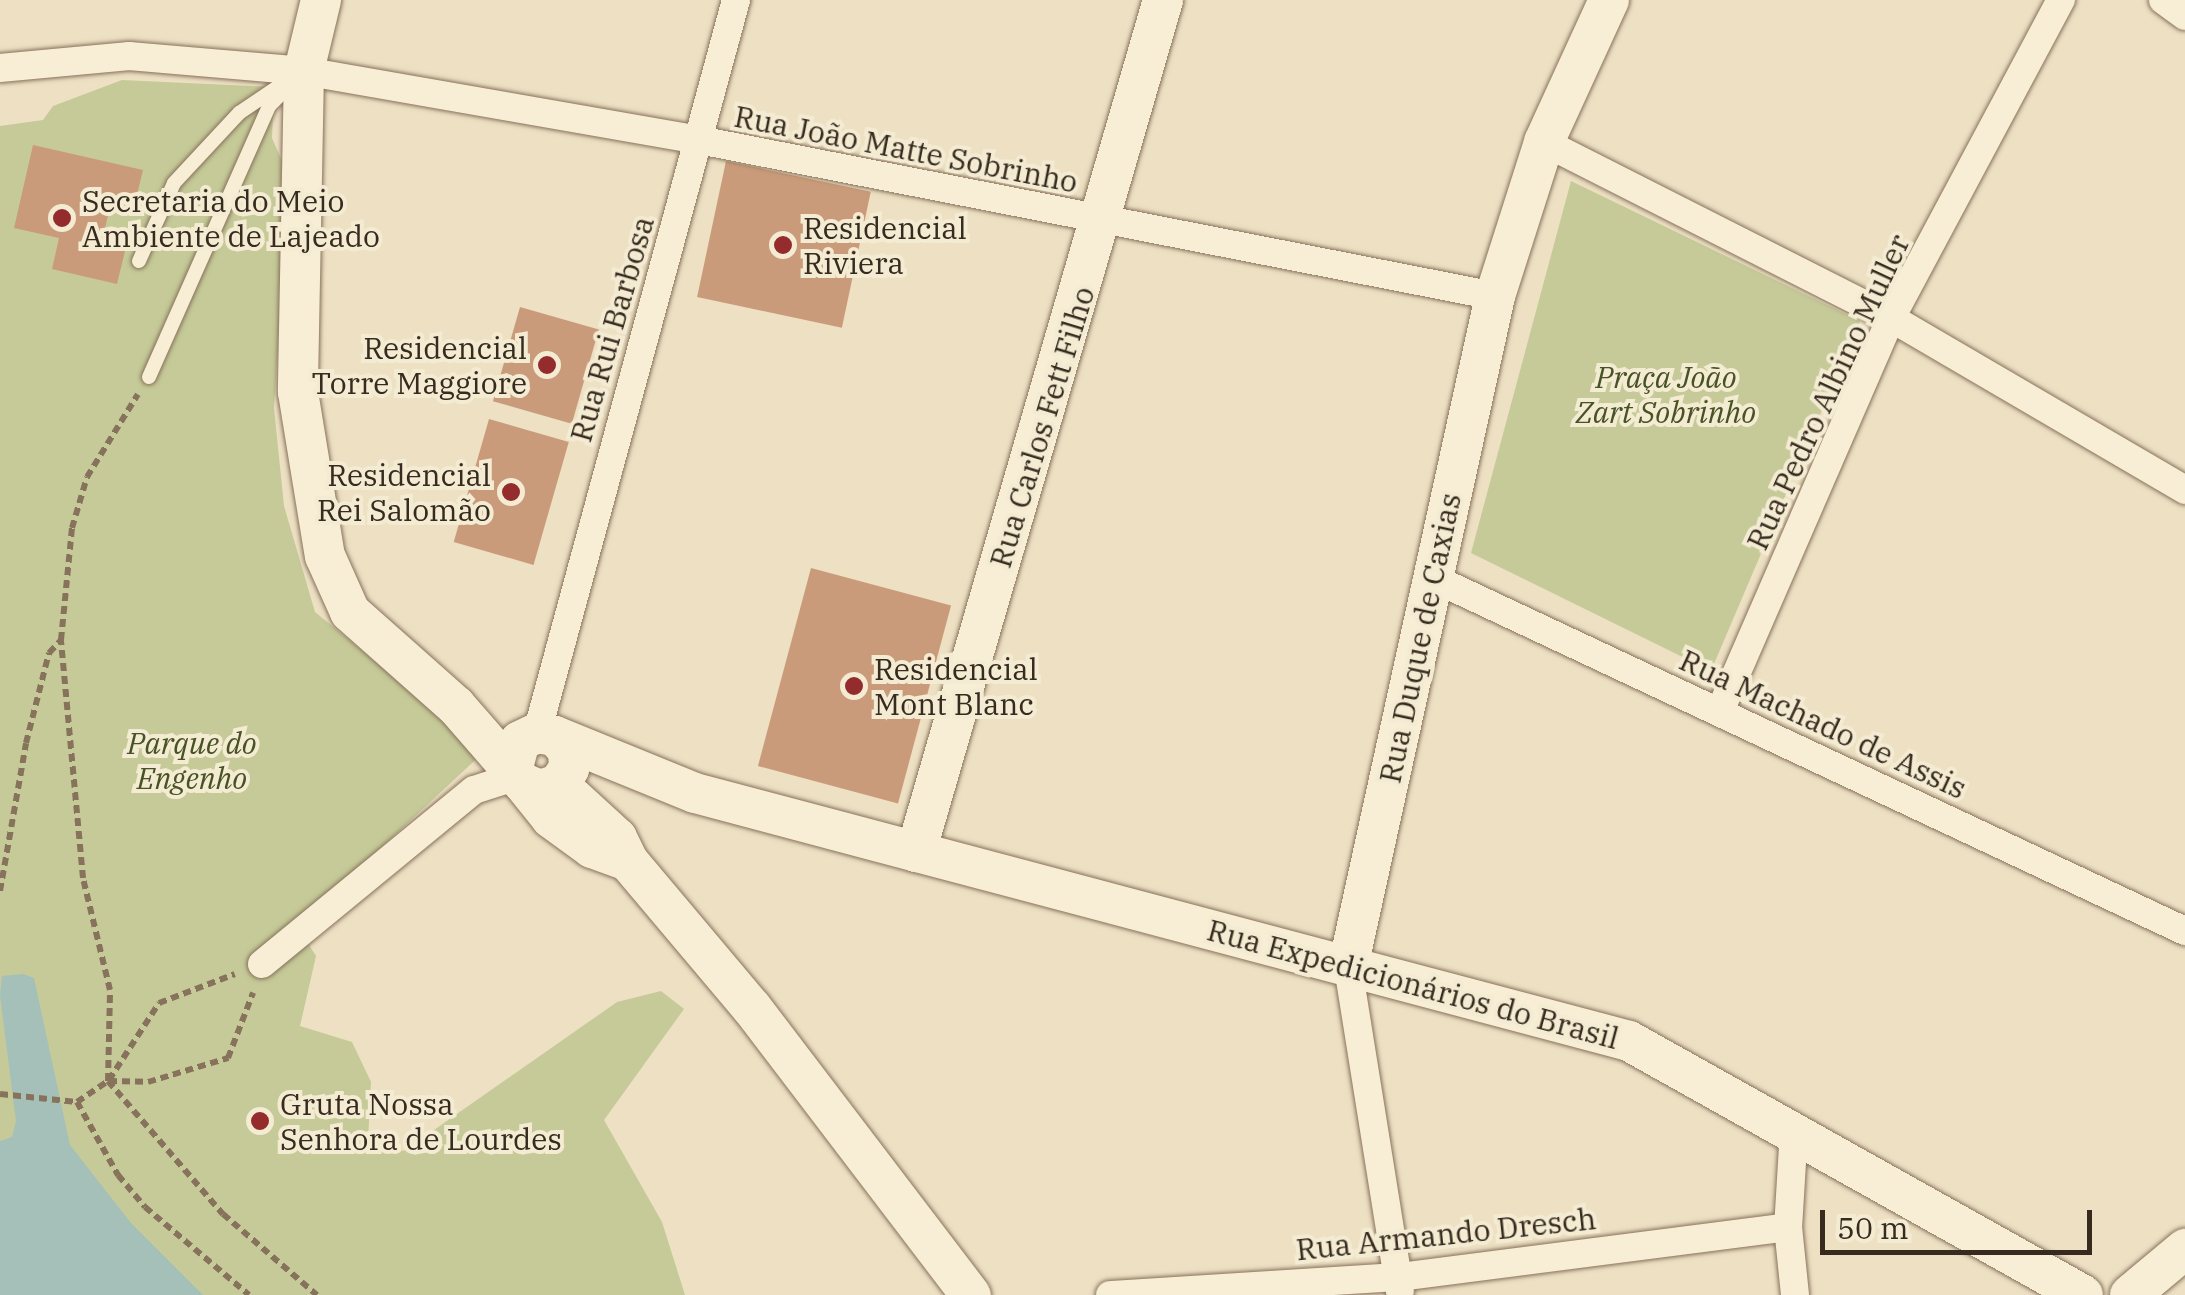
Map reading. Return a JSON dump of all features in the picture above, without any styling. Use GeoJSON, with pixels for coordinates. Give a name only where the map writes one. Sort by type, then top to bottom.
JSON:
{"type":"FeatureCollection","features":[{"type":"Feature","properties":{"kind":"street"},"geometry":{"type":"LineString","coordinates":[[320,0],[304,71],[298,392],[325,556],[350,612],[456,706],[537,762],[550,818],[592,848],[628,862],[752,1008],[970,1295]]}},
{"type":"Feature","properties":{"kind":"street","name":"Rua Rui Barbosa"},"geometry":{"type":"LineString","coordinates":[[537,762],[549,676],[736,0]]}},
{"type":"Feature","properties":{"kind":"street","name":"Rua Carlos Fett Filho"},"geometry":{"type":"LineString","coordinates":[[916,852],[1103,221],[1163,0]]}},
{"type":"Feature","properties":{"kind":"street","name":"Rua Duque de Caxias"},"geometry":{"type":"LineString","coordinates":[[1400,1286],[1348,967],[1495,296],[1544,142],[1609,0]]}},
{"type":"Feature","properties":{"kind":"street","name":"Rua Pedro Albino Muller"},"geometry":{"type":"LineString","coordinates":[[1720,711],[1892,318],[2062,0]]}},
{"type":"Feature","properties":{"kind":"street"},"geometry":{"type":"LineString","coordinates":[[2162,0],[2185,16]]}},
{"type":"Feature","properties":{"kind":"street","name":"Rua João Matte Sobrinho"},"geometry":{"type":"LineString","coordinates":[[0,68],[129,56],[304,71],[698,140],[1495,296]]}},
{"type":"Feature","properties":{"kind":"street"},"geometry":{"type":"LineString","coordinates":[[1544,142],[1892,318],[2185,490]]}},
{"type":"Feature","properties":{"kind":"street","name":"Rua Machado de Assis"},"geometry":{"type":"LineString","coordinates":[[1433,578],[2185,931]]}},
{"type":"Feature","properties":{"kind":"street"},"geometry":{"type":"LineString","coordinates":[[262,964],[474,790],[537,762]]}},
{"type":"Feature","properties":{"kind":"street","name":"Rua Expedicionários do Brasil"},"geometry":{"type":"LineString","coordinates":[[537,762],[695,793],[1629,1040],[2082,1295]]}},
{"type":"Feature","properties":{"kind":"street"},"geometry":{"type":"LineString","coordinates":[[1794,1130],[1788,1226],[1795,1295]]}},
{"type":"Feature","properties":{"kind":"street","name":"Rua Armando Dresch"},"geometry":{"type":"LineString","coordinates":[[1110,1295],[1400,1286],[1788,1226]]}},
{"type":"Feature","properties":{"kind":"street"},"geometry":{"type":"LineString","coordinates":[[2130,1295],[2185,1248]]}},
{"type":"Feature","properties":{"kind":"lane"},"geometry":{"type":"LineString","coordinates":[[139,261],[174,183],[238,114],[304,71]]}},
{"type":"Feature","properties":{"kind":"lane"},"geometry":{"type":"LineString","coordinates":[[149,377],[269,106],[304,71]]}},
{"type":"Feature","properties":{"kind":"path"},"geometry":{"type":"LineString","coordinates":[[149,377],[87,478],[72,528],[61,640],[83,878],[110,990],[108,1080],[223,1214],[317,1295]]}},
{"type":"Feature","properties":{"kind":"path"},"geometry":{"type":"LineString","coordinates":[[0,891],[31,725],[49,653],[61,640]]}},
{"type":"Feature","properties":{"kind":"path"},"geometry":{"type":"LineString","coordinates":[[108,1080],[148,1082],[228,1058],[262,964]]}},
{"type":"Feature","properties":{"kind":"path"},"geometry":{"type":"LineString","coordinates":[[4,1095],[77,1102],[108,1080],[159,1004],[262,964]]}},
{"type":"Feature","properties":{"kind":"path"},"geometry":{"type":"LineString","coordinates":[[77,1102],[118,1176],[248,1295]]}},
{"type":"Feature","properties":{"kind":"green space","name":"Parque do Engenho"},"geometry":{"type":"Polygon","coordinates":[[[122,80],[274,87],[272,138],[289,177],[274,408],[284,506],[315,612],[485,751],[297,926],[316,956],[300,1026],[352,1042],[371,1082],[368,1141],[404,1151],[617,1002],[661,991],[684,1009],[604,1120],[662,1222],[685,1295],[0,1295],[0,126],[43,120],[53,106],[122,80]]]}},
{"type":"Feature","properties":{"kind":"green space","name":"Praça João Zart Sobrinho"},"geometry":{"type":"Polygon","coordinates":[[[1571,181],[1860,321],[1711,671],[1471,553],[1571,181]]]}},
{"type":"Feature","properties":{"kind":"water"},"geometry":{"type":"Polygon","coordinates":[[[23,974],[34,978],[70,1145],[131,1223],[203,1295],[0,1295],[0,1141],[12,1137],[16,1121],[0,995],[2,976],[23,974]]]}},
{"type":"Feature","properties":{"kind":"building","name":"Secretaria do Meio Ambiente de Lajeado"},"geometry":{"type":"Polygon","coordinates":[[[33,145],[143,170],[134,207],[111,202],[103,237],[127,243],[117,284],[52,269],[59,238],[14,228],[33,145]]]}},
{"type":"Feature","properties":{"kind":"building","name":"Residencial Riviera"},"geometry":{"type":"Polygon","coordinates":[[[726,161],[871,192],[842,328],[697,297],[726,161]]]}},
{"type":"Feature","properties":{"kind":"building","name":"Residencial Torre Maggiore"},"geometry":{"type":"Polygon","coordinates":[[[520,307],[599,330],[572,424],[493,401],[520,307]]]}},
{"type":"Feature","properties":{"kind":"building","name":"Residencial Rei Salomão"},"geometry":{"type":"Polygon","coordinates":[[[489,419],[569,442],[534,565],[454,542],[489,419]]]}},
{"type":"Feature","properties":{"kind":"building","name":"Residencial Mont Blanc"},"geometry":{"type":"Polygon","coordinates":[[[811,568],[951,606],[898,804],[758,766],[811,568]]]}},
{"type":"Feature","properties":{"kind":"place","name":"Secretaria do Meio Ambiente de Lajeado"},"geometry":{"type":"Point","coordinates":[62,218]}},
{"type":"Feature","properties":{"kind":"place","name":"Residencial Riviera"},"geometry":{"type":"Point","coordinates":[783,245]}},
{"type":"Feature","properties":{"kind":"place","name":"Residencial Torre Maggiore"},"geometry":{"type":"Point","coordinates":[547,365]}},
{"type":"Feature","properties":{"kind":"place","name":"Residencial Rei Salomão"},"geometry":{"type":"Point","coordinates":[511,492]}},
{"type":"Feature","properties":{"kind":"place","name":"Residencial Mont Blanc"},"geometry":{"type":"Point","coordinates":[854,686]}},
{"type":"Feature","properties":{"kind":"place","name":"Gruta Nossa Senhora de Lourdes"},"geometry":{"type":"Point","coordinates":[260,1121]}}]}
